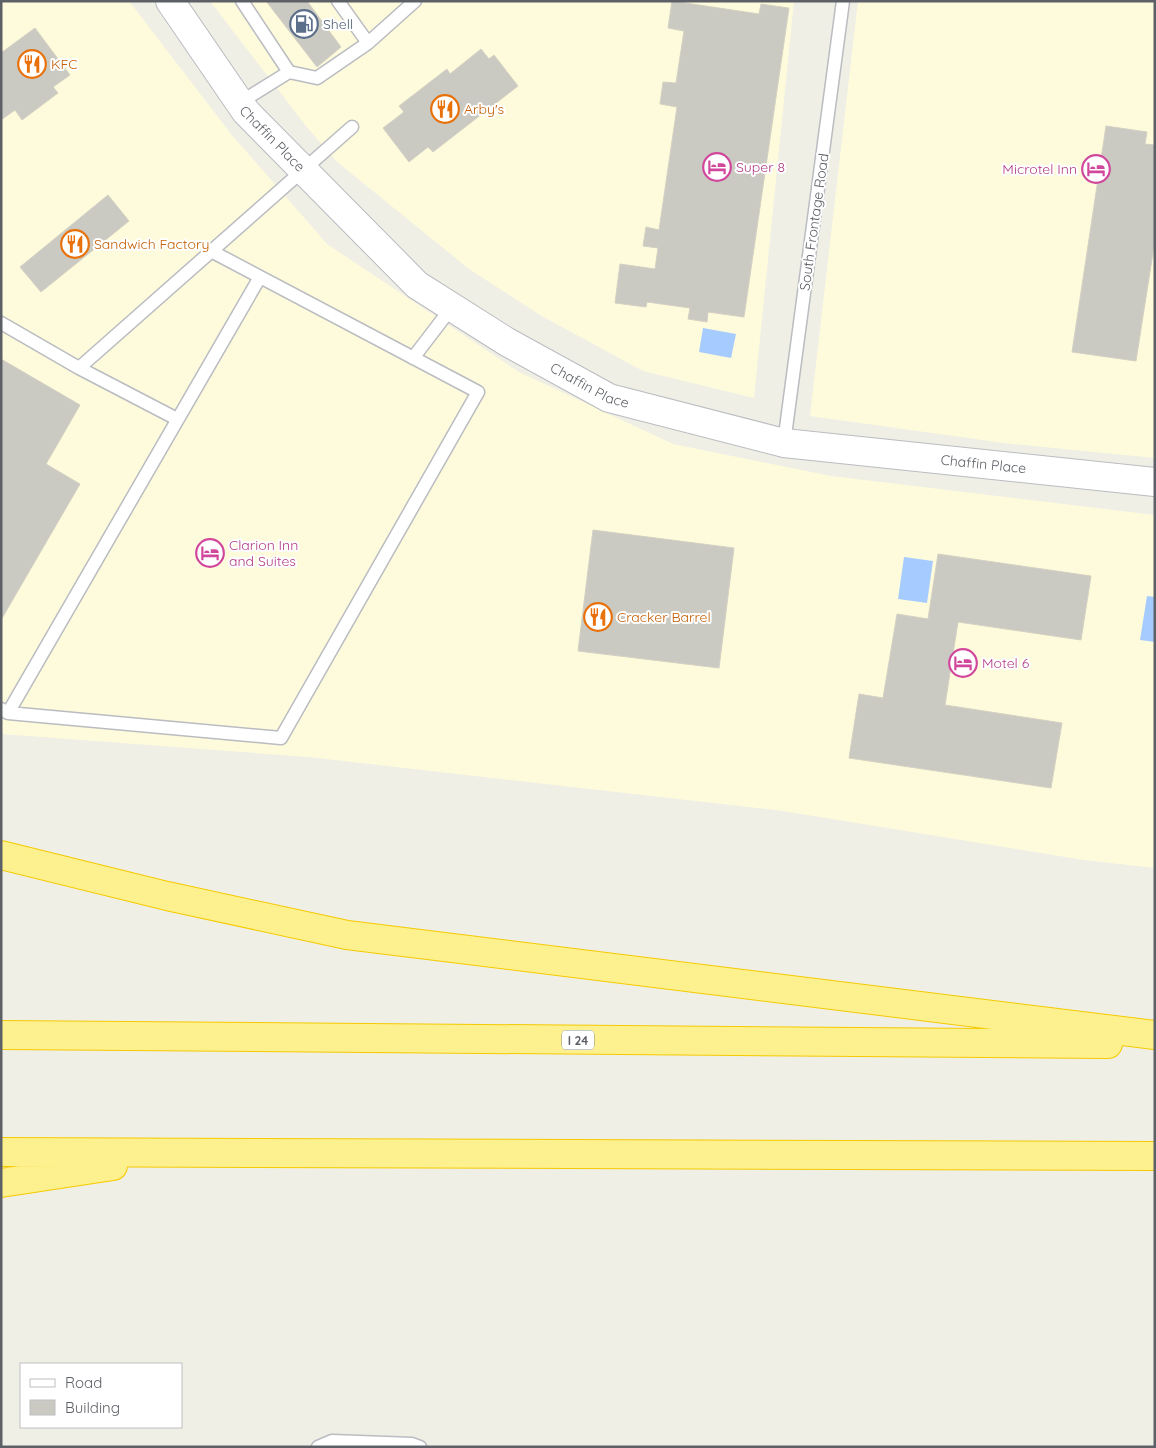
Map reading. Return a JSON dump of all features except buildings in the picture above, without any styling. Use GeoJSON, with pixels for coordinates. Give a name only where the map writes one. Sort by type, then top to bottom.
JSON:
{"type":"FeatureCollection","features":[{"type":"Feature","properties":{"kind":"highway"},"geometry":{"type":"LineString","coordinates":[[1,855],[167,896],[347,936],[1155,1035]]}},
{"type":"Feature","properties":{"kind":"highway","name":"I 24"},"geometry":{"type":"LineString","coordinates":[[1,1035],[1155,1045]]}},
{"type":"Feature","properties":{"kind":"highway"},"geometry":{"type":"LineString","coordinates":[[1,1152],[1155,1156]]}},
{"type":"Feature","properties":{"kind":"highway"},"geometry":{"type":"LineString","coordinates":[[1,1183],[195,1154]]}},
{"type":"Feature","properties":{"kind":"street","name":"Chaffin Place"},"geometry":{"type":"LineString","coordinates":[[170,1],[246,112],[417,285],[507,342],[609,398],[784,443],[1155,482]]}},
{"type":"Feature","properties":{"kind":"lane"},"geometry":{"type":"LineString","coordinates":[[242,1],[289,72],[316,78],[368,43],[415,1]]}},
{"type":"Feature","properties":{"kind":"lane"},"geometry":{"type":"LineString","coordinates":[[338,1],[368,43]]}},
{"type":"Feature","properties":{"kind":"lane","name":"South Frontage Road"},"geometry":{"type":"LineString","coordinates":[[784,443],[844,1]]}},
{"type":"Feature","properties":{"kind":"lane"},"geometry":{"type":"LineString","coordinates":[[240,103],[289,72]]}},
{"type":"Feature","properties":{"kind":"lane"},"geometry":{"type":"LineString","coordinates":[[79,368],[352,127]]}},
{"type":"Feature","properties":{"kind":"lane"},"geometry":{"type":"LineString","coordinates":[[211,251],[478,392],[281,738],[5,711],[260,277]]}},
{"type":"Feature","properties":{"kind":"lane"},"geometry":{"type":"LineString","coordinates":[[413,358],[452,307]]}},
{"type":"Feature","properties":{"kind":"lane"},"geometry":{"type":"LineString","coordinates":[[1,323],[79,368],[176,419]]}},
{"type":"Feature","properties":{"kind":"lane"},"geometry":{"type":"LineString","coordinates":[[318,1447],[332,1441],[412,1444],[420,1447]]}},
{"type":"Feature","properties":{"kind":"shaded area"},"geometry":{"type":"Polygon","coordinates":[[[1,1],[129,1],[231,134],[327,244],[519,372],[673,444],[831,476],[1155,515],[1155,868],[1084,860],[783,811],[308,757],[1,734],[1,1]]]}},
{"type":"Feature","properties":{"kind":"shaded area"},"geometry":{"type":"Polygon","coordinates":[[[210,1],[794,1],[754,398],[643,371],[540,315],[469,269],[336,161],[306,126],[210,1]]]}},
{"type":"Feature","properties":{"kind":"shaded area"},"geometry":{"type":"Polygon","coordinates":[[[858,1],[1155,1],[1155,458],[1004,443],[810,416],[858,1]]]}},
{"type":"Feature","properties":{"kind":"water"},"geometry":{"type":"Polygon","coordinates":[[[703,328],[736,334],[731,358],[699,352],[703,328]]]}},
{"type":"Feature","properties":{"kind":"water"},"geometry":{"type":"Polygon","coordinates":[[[904,557],[933,561],[927,603],[898,599],[904,557]]]}},
{"type":"Feature","properties":{"kind":"water"},"geometry":{"type":"Polygon","coordinates":[[[1147,596],[1155,597],[1155,642],[1140,640],[1147,596]]]}},
{"type":"Feature","properties":{"kind":"place","name":"Shell"},"geometry":{"type":"Point","coordinates":[304,24]}},
{"type":"Feature","properties":{"kind":"place","name":"KFC"},"geometry":{"type":"Point","coordinates":[32,64]}},
{"type":"Feature","properties":{"kind":"place","name":"Arby's"},"geometry":{"type":"Point","coordinates":[445,109]}},
{"type":"Feature","properties":{"kind":"place","name":"Super 8"},"geometry":{"type":"Point","coordinates":[717,167]}},
{"type":"Feature","properties":{"kind":"place","name":"Microtel Inn"},"geometry":{"type":"Point","coordinates":[1096,169]}},
{"type":"Feature","properties":{"kind":"place","name":"Sandwich Factory"},"geometry":{"type":"Point","coordinates":[75,244]}},
{"type":"Feature","properties":{"kind":"place","name":"Clarion Inn and Suites"},"geometry":{"type":"Point","coordinates":[210,553]}},
{"type":"Feature","properties":{"kind":"place","name":"Cracker Barrel"},"geometry":{"type":"Point","coordinates":[598,617]}},
{"type":"Feature","properties":{"kind":"place","name":"Motel 6"},"geometry":{"type":"Point","coordinates":[963,663]}}]}
